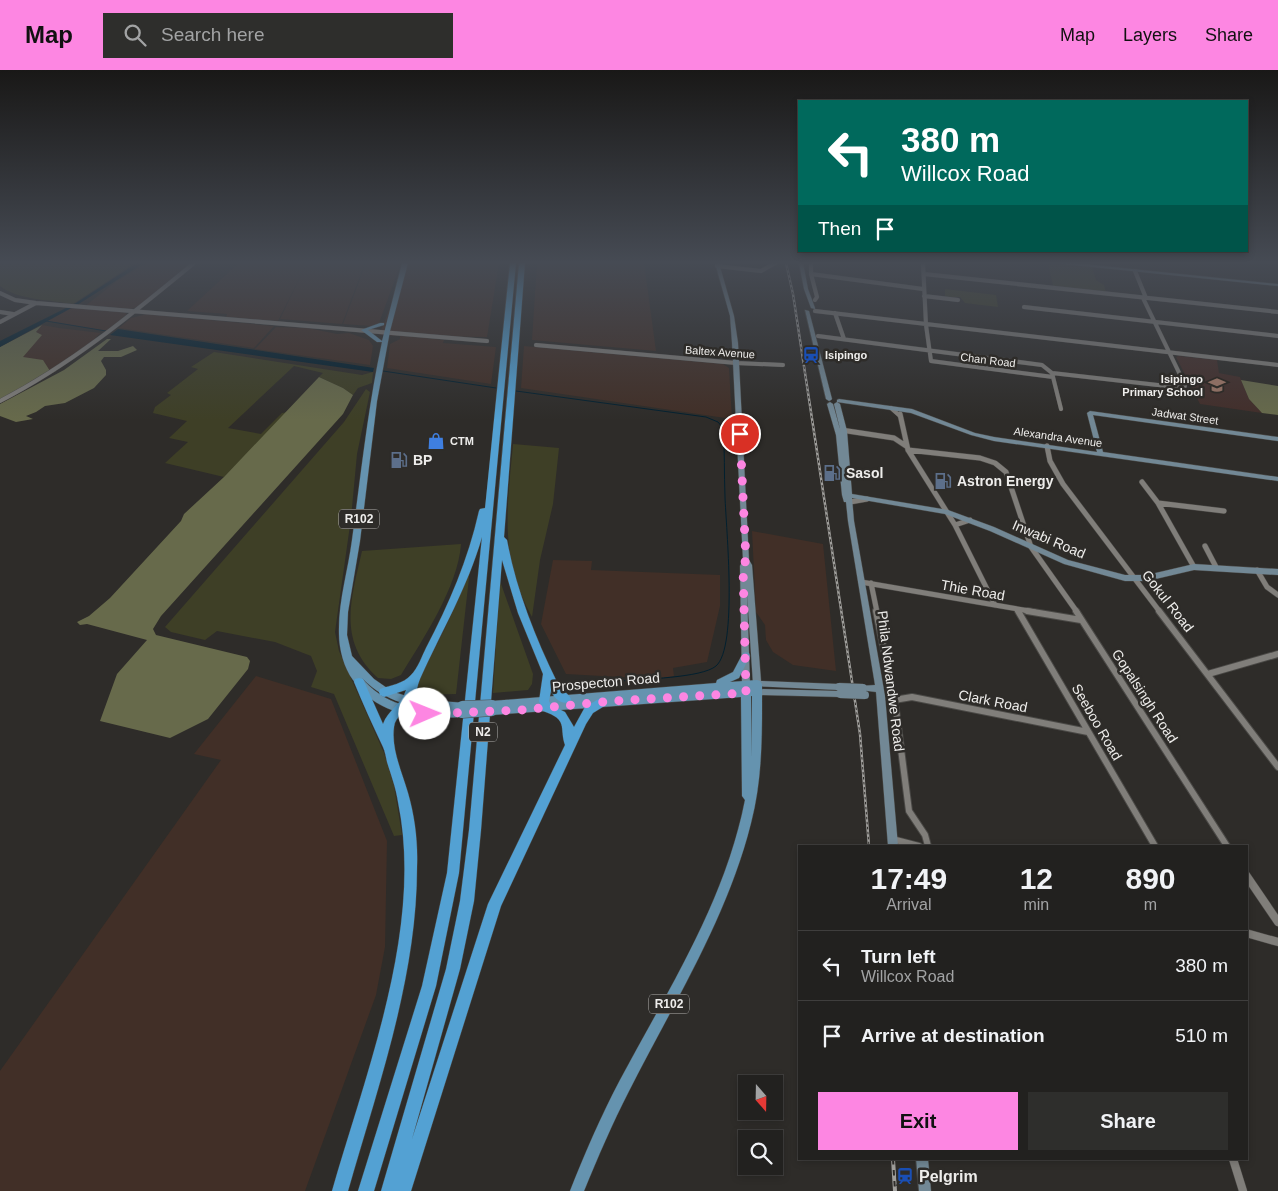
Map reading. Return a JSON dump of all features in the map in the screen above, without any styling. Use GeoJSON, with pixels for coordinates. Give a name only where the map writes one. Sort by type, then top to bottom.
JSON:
{"type":"FeatureCollection","features":[{"type":"Feature","properties":{"kind":"highway","name":"N2"},"geometry":{"type":"LineString","coordinates":[[366,1191],[423,1009],[449,896],[457,845],[508,315]]}},
{"type":"Feature","properties":{"kind":"highway","name":"N2"},"geometry":{"type":"LineString","coordinates":[[389,1191],[445,1004],[467,901],[475,830],[518,315]]}},
{"type":"Feature","properties":{"kind":"highway"},"geometry":{"type":"LineString","coordinates":[[392,758],[388,726],[392,717],[403,706],[457,595],[478,536],[486,491],[491,487]]}},
{"type":"Feature","properties":{"kind":"highway"},"geometry":{"type":"LineString","coordinates":[[500,524],[510,581],[556,692],[566,698]]}},
{"type":"Feature","properties":{"kind":"highway"},"geometry":{"type":"LineString","coordinates":[[547,672],[545,704],[566,720],[570,728],[568,747]]}},
{"type":"Feature","properties":{"kind":"highway"},"geometry":{"type":"LineString","coordinates":[[384,692],[403,687],[416,678]]}},
{"type":"Feature","properties":{"kind":"highway"},"geometry":{"type":"LineString","coordinates":[[340,1191],[402,965],[409,915],[411,873],[404,800],[392,758],[359,682]]}},
{"type":"Feature","properties":{"kind":"highway"},"geometry":{"type":"LineString","coordinates":[[403,1191],[495,904],[568,747],[589,710],[602,702]]}},
{"type":"Feature","properties":{"kind":"main road","name":"R102"},"geometry":{"type":"LineString","coordinates":[[381,344],[382,324],[388,316]]}},
{"type":"Feature","properties":{"kind":"main road","name":"R102"},"geometry":{"type":"LineString","coordinates":[[382,332],[388,316]]}},
{"type":"Feature","properties":{"kind":"main road"},"geometry":{"type":"LineString","coordinates":[[364,330],[382,324]]}},
{"type":"Feature","properties":{"kind":"main road"},"geometry":{"type":"LineString","coordinates":[[364,330],[381,344]]}},
{"type":"Feature","properties":{"kind":"main road","name":"Prospecton Road"},"geometry":{"type":"LineString","coordinates":[[381,344],[344,612],[343,637],[353,674],[377,699],[425,714],[545,704],[602,702],[757,688]]}},
{"type":"Feature","properties":{"kind":"main road"},"geometry":{"type":"LineString","coordinates":[[706,686],[732,678],[739,672],[746,656]]}},
{"type":"Feature","properties":{"kind":"main road","name":"Prospecton Road"},"geometry":{"type":"LineString","coordinates":[[350,659],[384,692],[403,706]]}},
{"type":"Feature","properties":{"kind":"main road","name":"Prospecton Road"},"geometry":{"type":"LineString","coordinates":[[545,704],[566,698],[706,686],[746,689]]}},
{"type":"Feature","properties":{"kind":"main road","name":"R102"},"geometry":{"type":"LineString","coordinates":[[577,1191],[603,1129],[717,909],[747,811],[755,775],[757,688]]}},
{"type":"Feature","properties":{"kind":"main road","name":"R102"},"geometry":{"type":"LineString","coordinates":[[746,689],[747,811]]}},
{"type":"Feature","properties":{"kind":"street"},"geometry":{"type":"LineString","coordinates":[[0,322],[11,315]]}},
{"type":"Feature","properties":{"kind":"street"},"geometry":{"type":"LineString","coordinates":[[0,402],[53,374],[107,335],[128,317],[135,315]]}},
{"type":"Feature","properties":{"kind":"street"},"geometry":{"type":"LineString","coordinates":[[189,315],[487,341]]}},
{"type":"Feature","properties":{"kind":"street"},"geometry":{"type":"LineString","coordinates":[[731,315],[734,328],[746,560],[749,565],[757,688]]}},
{"type":"Feature","properties":{"kind":"street","name":"Phila Ndwandwe Road"},"geometry":{"type":"LineString","coordinates":[[813,315],[842,430],[851,521],[880,693],[892,843]]}},
{"type":"Feature","properties":{"kind":"street","name":"Phila Ndwandwe Road"},"geometry":{"type":"LineString","coordinates":[[813,315],[834,401]]}},
{"type":"Feature","properties":{"kind":"street"},"geometry":{"type":"LineString","coordinates":[[836,315],[844,339]]}},
{"type":"Feature","properties":{"kind":"street"},"geometry":{"type":"LineString","coordinates":[[854,315],[1278,365]]}},
{"type":"Feature","properties":{"kind":"street"},"geometry":{"type":"LineString","coordinates":[[925,315],[930,351]]}},
{"type":"Feature","properties":{"kind":"street"},"geometry":{"type":"LineString","coordinates":[[1097,315],[1278,336]]}},
{"type":"Feature","properties":{"kind":"street"},"geometry":{"type":"LineString","coordinates":[[1052,375],[1184,388],[1185,385],[1152,315]]}},
{"type":"Feature","properties":{"kind":"street"},"geometry":{"type":"LineString","coordinates":[[818,336],[1037,363],[1045,366],[1052,375],[1061,409]]}},
{"type":"Feature","properties":{"kind":"street","name":"Baltex Avenue"},"geometry":{"type":"LineString","coordinates":[[536,345],[736,363],[784,365]]}},
{"type":"Feature","properties":{"kind":"street","name":"Chan Road"},"geometry":{"type":"LineString","coordinates":[[930,351],[930,360],[936,362],[1052,375]]}},
{"type":"Feature","properties":{"kind":"street","name":"Alexandra Avenue"},"geometry":{"type":"LineString","coordinates":[[834,401],[912,411],[973,434],[1278,479]]}},
{"type":"Feature","properties":{"kind":"street"},"geometry":{"type":"LineString","coordinates":[[891,408],[900,414],[907,448],[955,525],[995,605]]}},
{"type":"Feature","properties":{"kind":"street"},"geometry":{"type":"LineString","coordinates":[[900,414],[912,411]]}},
{"type":"Feature","properties":{"kind":"street","name":"Jadwat Street"},"geometry":{"type":"LineString","coordinates":[[1100,453],[1090,413],[1278,439]]}},
{"type":"Feature","properties":{"kind":"street"},"geometry":{"type":"LineString","coordinates":[[842,430],[894,438],[907,448],[980,458],[1003,469],[1010,479],[1031,547]]}},
{"type":"Feature","properties":{"kind":"street"},"geometry":{"type":"LineString","coordinates":[[894,438],[904,434]]}},
{"type":"Feature","properties":{"kind":"street","name":"Gokul Road"},"geometry":{"type":"LineString","coordinates":[[1047,446],[1050,462],[1063,484],[1278,767]]}},
{"type":"Feature","properties":{"kind":"street"},"geometry":{"type":"LineString","coordinates":[[1142,482],[1158,503],[1194,567]]}},
{"type":"Feature","properties":{"kind":"street","name":"Inwabi Road"},"geometry":{"type":"LineString","coordinates":[[848,498],[872,499],[946,512],[970,520],[1031,547],[1042,556],[1135,579],[1194,567],[1278,572]]}},
{"type":"Feature","properties":{"kind":"street"},"geometry":{"type":"LineString","coordinates":[[1158,503],[1224,511]]}},
{"type":"Feature","properties":{"kind":"street"},"geometry":{"type":"LineString","coordinates":[[955,525],[970,520]]}},
{"type":"Feature","properties":{"kind":"street"},"geometry":{"type":"LineString","coordinates":[[1205,546],[1216,567]]}},
{"type":"Feature","properties":{"kind":"street","name":"Gopalsingh Road"},"geometry":{"type":"LineString","coordinates":[[1042,556],[1081,620],[1226,845]]}},
{"type":"Feature","properties":{"kind":"street"},"geometry":{"type":"LineString","coordinates":[[746,560],[743,566],[746,689]]}},
{"type":"Feature","properties":{"kind":"street"},"geometry":{"type":"LineString","coordinates":[[1257,570],[1267,587],[1278,595]]}},
{"type":"Feature","properties":{"kind":"street","name":"Thie Road"},"geometry":{"type":"LineString","coordinates":[[862,582],[1081,620]]}},
{"type":"Feature","properties":{"kind":"street","name":"Phila Ndwandwe Road"},"geometry":{"type":"LineString","coordinates":[[871,584],[894,700],[909,811],[926,832],[928,845]]}},
{"type":"Feature","properties":{"kind":"street","name":"Seeboo Road"},"geometry":{"type":"LineString","coordinates":[[1018,610],[1154,845]]}},
{"type":"Feature","properties":{"kind":"street"},"geometry":{"type":"LineString","coordinates":[[1208,674],[1278,654]]}},
{"type":"Feature","properties":{"kind":"street","name":"Prospecton Road"},"geometry":{"type":"LineString","coordinates":[[757,688],[880,693]]}},
{"type":"Feature","properties":{"kind":"street","name":"Clark Road"},"geometry":{"type":"LineString","coordinates":[[894,700],[912,697],[1088,732]]}},
{"type":"Feature","properties":{"kind":"street"},"geometry":{"type":"LineString","coordinates":[[892,843],[910,845]]}},
{"type":"Feature","properties":{"kind":"street"},"geometry":{"type":"LineString","coordinates":[[1248,878],[1278,922]]}},
{"type":"Feature","properties":{"kind":"street"},"geometry":{"type":"LineString","coordinates":[[1248,934],[1278,942]]}},
{"type":"Feature","properties":{"kind":"street"},"geometry":{"type":"LineString","coordinates":[[922,1160],[925,1191]]}},
{"type":"Feature","properties":{"kind":"street"},"geometry":{"type":"LineString","coordinates":[[1233,1160],[1243,1191]]}},
{"type":"Feature","properties":{"kind":"shaded area"},"geometry":{"type":"Polygon","coordinates":[[[56,315],[126,315],[108,331],[47,321],[56,315]]]}},
{"type":"Feature","properties":{"kind":"shaded area"},"geometry":{"type":"Polygon","coordinates":[[[142,315],[161,315],[274,326],[254,348],[119,328],[131,318],[142,315]]]}},
{"type":"Feature","properties":{"kind":"shaded area"},"geometry":{"type":"Polygon","coordinates":[[[227,315],[281,315],[278,321],[226,317],[227,315]]]}},
{"type":"Feature","properties":{"kind":"shaded area"},"geometry":{"type":"Polygon","coordinates":[[[282,315],[345,315],[342,324],[280,319],[282,315]]]}},
{"type":"Feature","properties":{"kind":"shaded area"},"geometry":{"type":"Polygon","coordinates":[[[346,315],[382,315],[379,323],[371,326],[343,324],[346,315]]]}},
{"type":"Feature","properties":{"kind":"shaded area"},"geometry":{"type":"Polygon","coordinates":[[[387,315],[491,315],[487,337],[409,336],[444,340],[443,343],[496,347],[491,384],[387,368],[390,344],[400,339],[400,336],[379,335],[387,315]]]}},
{"type":"Feature","properties":{"kind":"shaded area"},"geometry":{"type":"Polygon","coordinates":[[[534,315],[651,315],[656,351],[532,340],[534,315]]]}},
{"type":"Feature","properties":{"kind":"shaded area"},"geometry":{"type":"Polygon","coordinates":[[[42,325],[101,333],[95,338],[97,340],[63,366],[50,371],[48,368],[22,357],[41,335],[35,333],[42,325]]]}},
{"type":"Feature","properties":{"kind":"shaded area"},"geometry":{"type":"Polygon","coordinates":[[[276,327],[308,328],[337,334],[349,333],[369,340],[373,346],[370,365],[255,349],[276,327]]]}},
{"type":"Feature","properties":{"kind":"shaded area"},"geometry":{"type":"Polygon","coordinates":[[[524,346],[723,364],[729,368],[732,419],[521,388],[524,346]]]}},
{"type":"Feature","properties":{"kind":"shaded area","name":"Isipingo Primary School"},"geometry":{"type":"Polygon","coordinates":[[[1176,357],[1217,360],[1219,373],[1240,377],[1249,399],[1262,413],[1200,404],[1176,357]]]}},
{"type":"Feature","properties":{"kind":"shaded area"},"geometry":{"type":"Polygon","coordinates":[[[752,531],[823,544],[836,671],[793,665],[773,652],[766,640],[765,625],[756,612],[752,531]]]}},
{"type":"Feature","properties":{"kind":"shaded area"},"geometry":{"type":"Polygon","coordinates":[[[553,560],[592,561],[591,570],[720,575],[720,606],[707,662],[673,668],[674,676],[656,679],[566,674],[541,624],[553,560]]]}},
{"type":"Feature","properties":{"kind":"shaded area"},"geometry":{"type":"Polygon","coordinates":[[[256,676],[331,699],[387,841],[385,947],[376,995],[305,1191],[0,1191],[0,1071],[221,760],[194,754],[256,676]]]}},
{"type":"Feature","properties":{"kind":"green space"},"geometry":{"type":"Polygon","coordinates":[[[42,325],[36,332],[42,335],[23,357],[43,360],[50,371],[56,371],[0,399],[0,347],[42,325]]]}},
{"type":"Feature","properties":{"kind":"green space"},"geometry":{"type":"Polygon","coordinates":[[[107,339],[111,339],[98,351],[118,351],[133,346],[137,350],[121,357],[104,357],[101,361],[106,370],[106,375],[94,388],[65,403],[45,406],[26,416],[33,419],[16,422],[0,416],[0,404],[64,370],[107,339]]]}},
{"type":"Feature","properties":{"kind":"green space"},"geometry":{"type":"Polygon","coordinates":[[[214,352],[362,375],[373,372],[372,383],[358,388],[353,395],[343,388],[319,377],[323,373],[294,366],[228,428],[261,434],[282,413],[288,412],[224,477],[165,463],[188,442],[169,438],[187,421],[153,413],[155,407],[171,395],[167,393],[198,369],[191,367],[214,352]]]}},
{"type":"Feature","properties":{"kind":"green space"},"geometry":{"type":"Polygon","coordinates":[[[319,377],[343,388],[353,395],[343,414],[161,616],[153,629],[156,635],[247,657],[250,661],[248,669],[208,719],[170,738],[100,721],[117,674],[147,640],[87,624],[80,625],[77,622],[89,616],[110,598],[181,521],[184,514],[224,477],[319,377]]]}},
{"type":"Feature","properties":{"kind":"green space"},"geometry":{"type":"Polygon","coordinates":[[[1241,380],[1278,386],[1278,415],[1262,413],[1249,399],[1241,380]]]}},
{"type":"Feature","properties":{"kind":"green space"},"geometry":{"type":"Polygon","coordinates":[[[366,389],[370,392],[357,454],[351,518],[335,632],[339,651],[384,753],[394,786],[402,835],[394,836],[334,694],[311,687],[317,671],[311,656],[275,642],[217,631],[205,640],[171,632],[165,627],[344,422],[366,389]]]}},
{"type":"Feature","properties":{"kind":"green space"},"geometry":{"type":"Polygon","coordinates":[[[513,444],[559,448],[553,504],[540,560],[532,617],[521,595],[510,553],[508,512],[513,444]]]}},
{"type":"Feature","properties":{"kind":"green space"},"geometry":{"type":"Polygon","coordinates":[[[461,544],[453,578],[446,595],[429,629],[401,675],[391,679],[378,678],[365,664],[352,634],[351,603],[362,551],[461,544]]]}},
{"type":"Feature","properties":{"kind":"green space"},"geometry":{"type":"Polygon","coordinates":[[[470,569],[456,694],[416,695],[412,686],[438,644],[470,569]]]}},
{"type":"Feature","properties":{"kind":"green space"},"geometry":{"type":"Polygon","coordinates":[[[500,581],[533,674],[532,684],[528,690],[493,693],[500,581]]]}},
{"type":"Feature","properties":{"kind":"water"},"geometry":{"type":"Polygon","coordinates":[[[51,315],[58,315],[0,347],[0,341],[51,315]]]}},
{"type":"Feature","properties":{"kind":"water"},"geometry":{"type":"Polygon","coordinates":[[[118,329],[374,368],[373,372],[110,335],[118,329]]]}},
{"type":"Feature","properties":{"kind":"waterway"},"geometry":{"type":"LineString","coordinates":[[46,321],[106,331]]}},
{"type":"Feature","properties":{"kind":"waterway"},"geometry":{"type":"LineString","coordinates":[[383,371],[496,388]]}},
{"type":"Feature","properties":{"kind":"waterway"},"geometry":{"type":"LineString","coordinates":[[516,391],[706,417],[718,422],[723,428],[729,586],[727,636],[723,655],[716,666],[698,673],[622,681]]}},
{"type":"Feature","properties":{"kind":"railway"},"geometry":{"type":"LineString","coordinates":[[796,315],[860,734],[869,845]]}},
{"type":"Feature","properties":{"kind":"railway"},"geometry":{"type":"LineString","coordinates":[[893,1160],[895,1191]]}},
{"type":"Feature","properties":{"kind":"place","name":"Isipingo"},"geometry":{"type":"Point","coordinates":[811,355]}},
{"type":"Feature","properties":{"kind":"place","name":"Isipingo Primary School"},"geometry":{"type":"Point","coordinates":[1217,385]}},
{"type":"Feature","properties":{"kind":"place","name":"CTM"},"geometry":{"type":"Point","coordinates":[436,441]}},
{"type":"Feature","properties":{"kind":"place","name":"BP"},"geometry":{"type":"Point","coordinates":[399,460]}},
{"type":"Feature","properties":{"kind":"place","name":"Sasol"},"geometry":{"type":"Point","coordinates":[832,473]}},
{"type":"Feature","properties":{"kind":"place","name":"Astron Energy"},"geometry":{"type":"Point","coordinates":[943,481]}},
{"type":"Feature","properties":{"kind":"place","name":"Pelgrim"},"geometry":{"type":"Point","coordinates":[905,1176]}},
{"type":"Feature","properties":{"kind":"route"},"geometry":{"type":"LineString","coordinates":[[425,714],[521,710],[613,701],[746,693],[743,566],[746,560],[740,434]]}}]}
